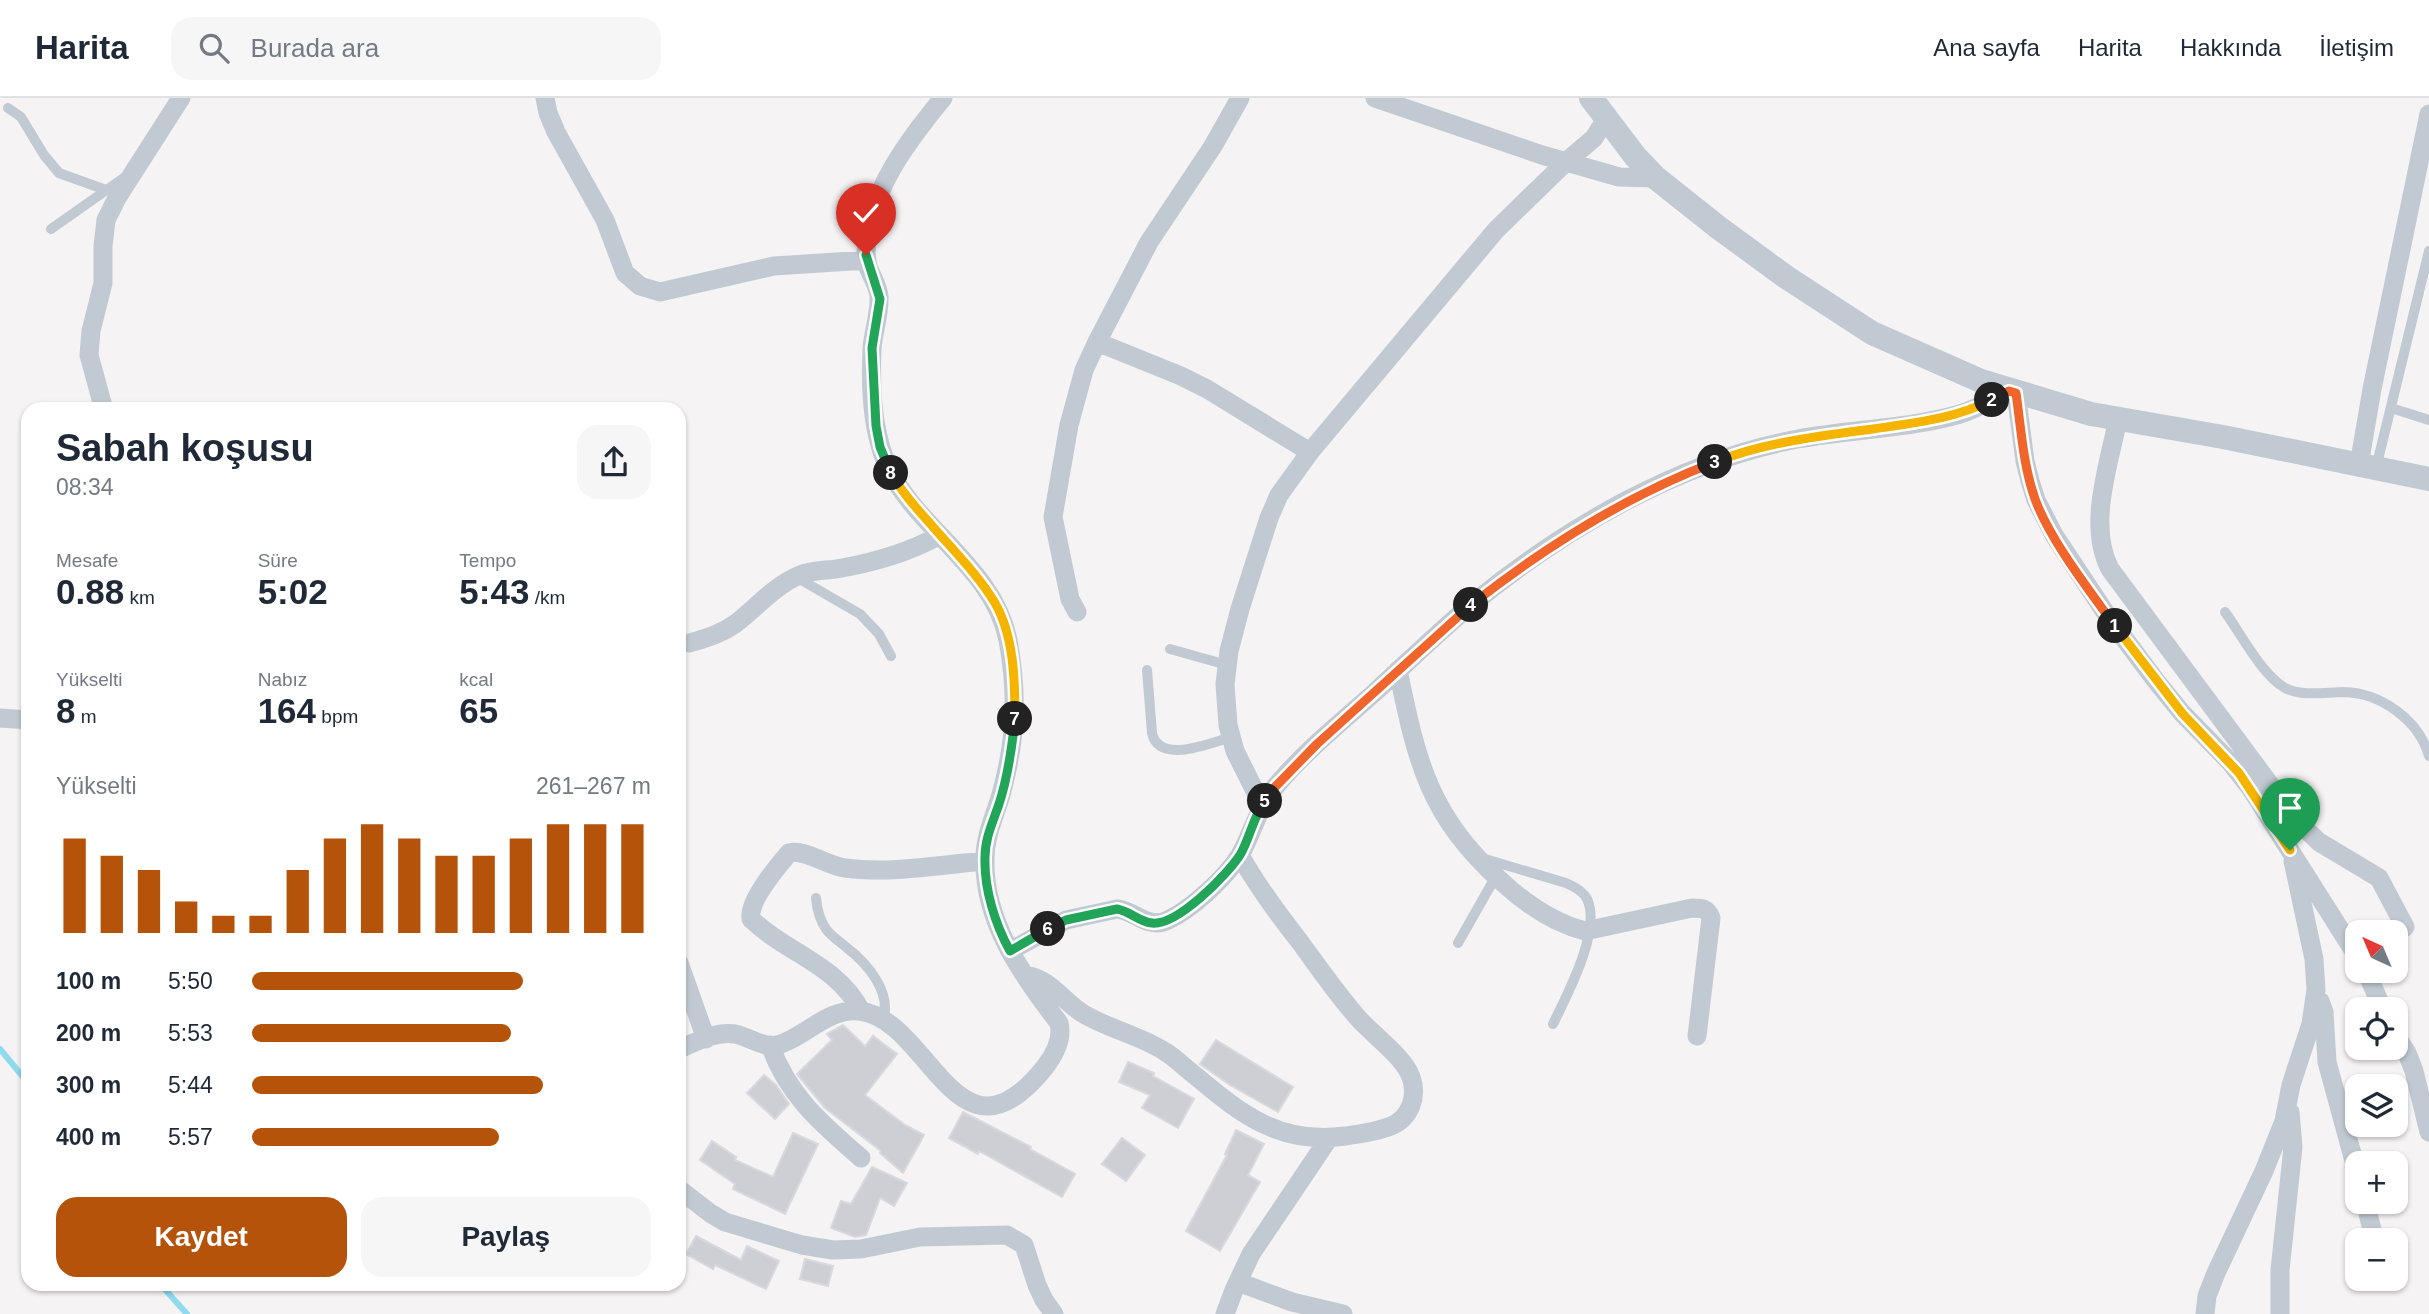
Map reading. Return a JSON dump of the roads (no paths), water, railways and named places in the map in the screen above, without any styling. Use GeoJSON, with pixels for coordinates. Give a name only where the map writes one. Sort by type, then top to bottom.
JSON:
{"type":"FeatureCollection","features":[{"type":"Feature","properties":{"kind":"street"},"geometry":{"type":"LineString","coordinates":[[102,402],[89,355],[90,331],[103,283],[106,220],[117,198],[181,98]]}},
{"type":"Feature","properties":{"kind":"street"},"geometry":{"type":"LineString","coordinates":[[545,98],[556,132],[605,220],[625,273],[640,286],[660,292],[774,266],[867,260]]}},
{"type":"Feature","properties":{"kind":"street"},"geometry":{"type":"LineString","coordinates":[[686,1046],[714,1035],[735,1034],[770,1045],[779,1045],[825,1019],[847,1011],[861,1011],[883,1021],[907,1040],[955,1092],[969,1101],[982,1104],[1007,1101],[1024,1089],[1052,1058],[1059,1045],[1059,1023],[1010,951],[998,927],[985,860],[987,840],[1008,765],[1015,720],[1015,687],[1007,636],[995,603],[896,482],[880,447],[872,383],[872,348],[880,299],[867,260],[868,230],[885,184],[904,148],[943,98]]}},
{"type":"Feature","properties":{"kind":"street"},"geometry":{"type":"LineString","coordinates":[[1077,612],[1070,599],[1053,517],[1069,425],[1084,370],[1149,242],[1213,146],[1240,98]]}},
{"type":"Feature","properties":{"kind":"street"},"geometry":{"type":"LineString","coordinates":[[1375,98],[1542,155],[1619,177],[1656,178]]}},
{"type":"Feature","properties":{"kind":"street"},"geometry":{"type":"LineString","coordinates":[[1591,98],[1635,156],[1656,178],[1775,268],[1872,332],[1981,382],[2091,414],[2223,437],[2429,479]]}},
{"type":"Feature","properties":{"kind":"street"},"geometry":{"type":"LineString","coordinates":[[2367,467],[2372,388],[2429,114]]}},
{"type":"Feature","properties":{"kind":"street"},"geometry":{"type":"LineString","coordinates":[[1262,805],[1235,751],[1226,710],[1225,684],[1240,609],[1279,495],[1310,452],[1496,230],[1594,138],[1606,119]]}},
{"type":"Feature","properties":{"kind":"street"},"geometry":{"type":"LineString","coordinates":[[1097,342],[1207,389],[1310,452]]}},
{"type":"Feature","properties":{"kind":"street"},"geometry":{"type":"LineString","coordinates":[[1010,951],[1066,920],[1117,909],[1125,910],[1147,923],[1160,923],[1185,910],[1240,855],[1262,805],[1275,787],[1317,744],[1470,606],[1552,544],[1615,508],[1689,472],[1728,457],[1799,439],[1924,422],[1961,414],[2013,392]]}},
{"type":"Feature","properties":{"kind":"street"},"geometry":{"type":"LineString","coordinates":[[2013,392],[2030,481],[2036,500],[2054,535],[2155,681],[2239,773],[2345,937]]}},
{"type":"Feature","properties":{"kind":"street"},"geometry":{"type":"LineString","coordinates":[[2118,419],[2099,524],[2104,558],[2110,569],[2297,821],[2319,842],[2379,878],[2401,920]]}},
{"type":"Feature","properties":{"kind":"street"},"geometry":{"type":"LineString","coordinates":[[690,643],[710,637],[733,625],[795,576],[809,571],[864,564],[940,535]]}},
{"type":"Feature","properties":{"kind":"street"},"geometry":{"type":"LineString","coordinates":[[1398,670],[1423,773],[1447,821],[1475,855],[1520,898],[1540,912],[1574,928],[1590,930],[1692,908],[1708,911],[1711,918],[1698,1036]]}},
{"type":"Feature","properties":{"kind":"street"},"geometry":{"type":"LineString","coordinates":[[0,718],[21,720]]}},
{"type":"Feature","properties":{"kind":"street"},"geometry":{"type":"LineString","coordinates":[[2290,850],[2310,938],[2316,990],[2324,1012],[2327,1062],[2351,1151]]}},
{"type":"Feature","properties":{"kind":"street"},"geometry":{"type":"LineString","coordinates":[[861,1011],[850,992],[836,979],[751,919],[752,909],[770,876],[789,853],[799,852],[824,863],[872,870],[985,860]]}},
{"type":"Feature","properties":{"kind":"street"},"geometry":{"type":"LineString","coordinates":[[1026,975],[1048,983],[1080,1011],[1098,1022],[1161,1049],[1216,1093],[1268,1126],[1302,1138],[1329,1138],[1375,1131],[1399,1122],[1408,1114],[1412,1104],[1412,1079],[1396,1057],[1334,988],[1256,884],[1240,855]]}},
{"type":"Feature","properties":{"kind":"street"},"geometry":{"type":"LineString","coordinates":[[686,983],[706,1039]]}},
{"type":"Feature","properties":{"kind":"street"},"geometry":{"type":"LineString","coordinates":[[2205,1314],[2207,1296],[2275,1145],[2311,1024],[2316,990]]}},
{"type":"Feature","properties":{"kind":"street"},"geometry":{"type":"LineString","coordinates":[[770,1045],[781,1074],[809,1112],[862,1158]]}},
{"type":"Feature","properties":{"kind":"street"},"geometry":{"type":"LineString","coordinates":[[2408,1056],[2429,1132]]}},
{"type":"Feature","properties":{"kind":"street"},"geometry":{"type":"LineString","coordinates":[[2280,1314],[2280,1270],[2293,1147],[2293,1127],[2287,1105]]}},
{"type":"Feature","properties":{"kind":"street"},"geometry":{"type":"LineString","coordinates":[[1225,1314],[1251,1254],[1329,1138]]}},
{"type":"Feature","properties":{"kind":"street"},"geometry":{"type":"LineString","coordinates":[[686,1194],[725,1222],[802,1245],[833,1250],[861,1249],[920,1237],[998,1233],[1013,1237],[1024,1245],[1037,1285],[1054,1314]]}},
{"type":"Feature","properties":{"kind":"street"},"geometry":{"type":"LineString","coordinates":[[1238,1282],[1292,1302],[1343,1314]]}},
{"type":"Feature","properties":{"kind":"lane"},"geometry":{"type":"LineString","coordinates":[[8,108],[21,117],[44,155],[59,173],[106,190]]}},
{"type":"Feature","properties":{"kind":"lane"},"geometry":{"type":"LineString","coordinates":[[51,229],[134,173]]}},
{"type":"Feature","properties":{"kind":"lane"},"geometry":{"type":"LineString","coordinates":[[2367,467],[2391,408],[2429,251]]}},
{"type":"Feature","properties":{"kind":"lane"},"geometry":{"type":"LineString","coordinates":[[2391,408],[2429,420]]}},
{"type":"Feature","properties":{"kind":"lane"},"geometry":{"type":"LineString","coordinates":[[795,576],[860,614],[879,634],[891,656]]}},
{"type":"Feature","properties":{"kind":"lane"},"geometry":{"type":"LineString","coordinates":[[2225,612],[2275,681],[2294,691],[2348,692],[2376,698],[2415,729],[2429,756]]}},
{"type":"Feature","properties":{"kind":"lane"},"geometry":{"type":"LineString","coordinates":[[1170,649],[1227,665]]}},
{"type":"Feature","properties":{"kind":"lane"},"geometry":{"type":"LineString","coordinates":[[1147,670],[1153,742],[1158,747],[1178,751],[1231,737]]}},
{"type":"Feature","properties":{"kind":"lane"},"geometry":{"type":"LineString","coordinates":[[1475,855],[1575,887],[1587,900],[1590,930],[1585,952],[1553,1024]]}},
{"type":"Feature","properties":{"kind":"lane"},"geometry":{"type":"LineString","coordinates":[[1458,943],[1496,876]]}},
{"type":"Feature","properties":{"kind":"lane"},"geometry":{"type":"LineString","coordinates":[[816,898],[818,914],[824,927],[864,964],[882,991],[887,1008],[883,1021]]}},
{"type":"Feature","properties":{"kind":"waterway"},"geometry":{"type":"LineString","coordinates":[[0,1049],[21,1074]]}},
{"type":"Feature","properties":{"kind":"waterway"},"geometry":{"type":"LineString","coordinates":[[166,1291],[187,1314]]}}]}
